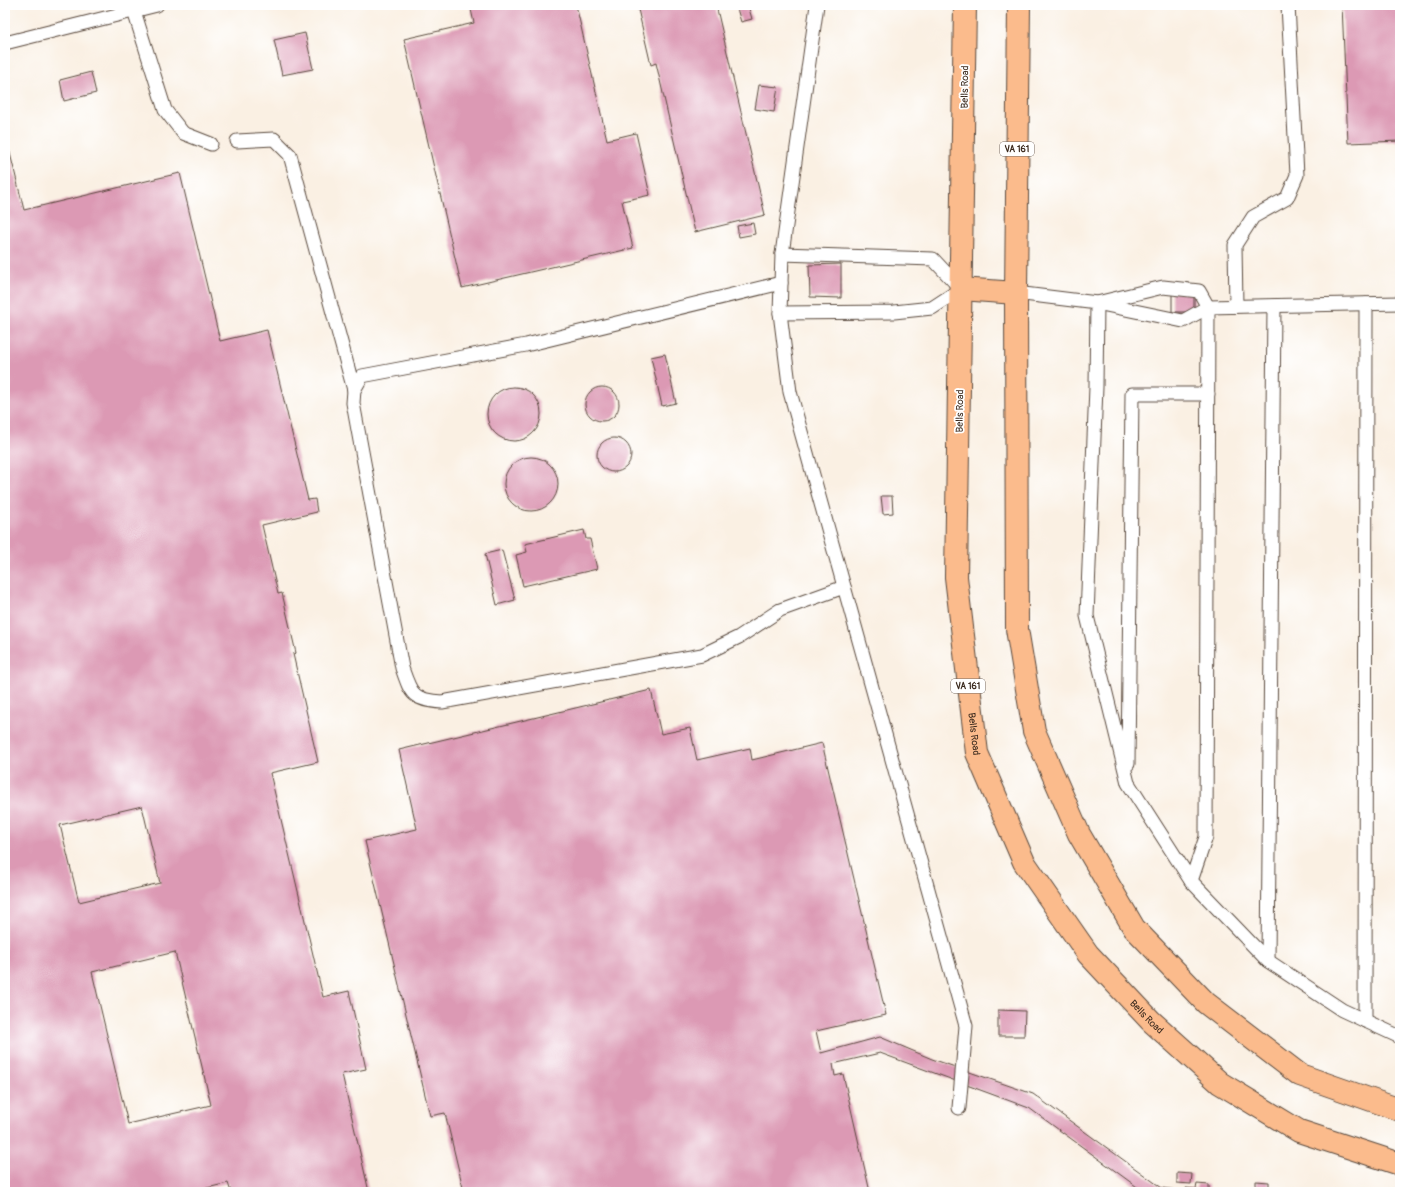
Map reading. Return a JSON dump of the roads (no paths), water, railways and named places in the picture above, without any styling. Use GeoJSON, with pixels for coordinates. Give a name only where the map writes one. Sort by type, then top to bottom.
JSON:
{"type":"FeatureCollection","features":[{"type":"Feature","properties":{"kind":"main road","name":"Bells Road"},"geometry":{"type":"LineString","coordinates":[[965,5],[956,584],[977,753],[1024,862],[1088,954],[1151,1021],[1220,1083],[1299,1132],[1400,1164]]}},
{"type":"Feature","properties":{"kind":"main road","name":"VA 161"},"geometry":{"type":"LineString","coordinates":[[1019,5],[1016,293],[1018,629],[1034,731],[1079,834],[1134,928],[1206,1003],[1300,1075],[1400,1110]]}},
{"type":"Feature","properties":{"kind":"main road"},"geometry":{"type":"LineString","coordinates":[[961,289],[1016,293]]}},
{"type":"Feature","properties":{"kind":"lane"},"geometry":{"type":"LineString","coordinates":[[5,43],[157,5]]}},
{"type":"Feature","properties":{"kind":"lane"},"geometry":{"type":"LineString","coordinates":[[817,5],[782,254],[780,313],[790,392],[966,1026],[959,1108]]}},
{"type":"Feature","properties":{"kind":"lane"},"geometry":{"type":"LineString","coordinates":[[1236,306],[1235,245],[1253,218],[1287,198],[1297,175],[1288,5]]}},
{"type":"Feature","properties":{"kind":"lane"},"geometry":{"type":"LineString","coordinates":[[134,11],[165,110],[182,133],[211,144]]}},
{"type":"Feature","properties":{"kind":"lane"},"geometry":{"type":"LineString","coordinates":[[237,141],[274,139],[290,155],[354,390],[353,403],[402,668],[409,690],[423,701],[442,702],[702,655],[739,636],[780,610],[844,587]]}},
{"type":"Feature","properties":{"kind":"lane"},"geometry":{"type":"LineString","coordinates":[[780,313],[894,312],[932,308],[961,289],[933,260],[782,254]]}},
{"type":"Feature","properties":{"kind":"lane"},"geometry":{"type":"LineString","coordinates":[[354,390],[362,376],[526,345],[781,283]]}},
{"type":"Feature","properties":{"kind":"lane"},"geometry":{"type":"LineString","coordinates":[[1097,303],[1163,288],[1199,291],[1208,307],[1206,837],[1191,881]]}},
{"type":"Feature","properties":{"kind":"lane"},"geometry":{"type":"LineString","coordinates":[[1016,293],[1097,303],[1183,321],[1208,307],[1400,303]]}},
{"type":"Feature","properties":{"kind":"lane"},"geometry":{"type":"LineString","coordinates":[[1097,303],[1096,387],[1087,616],[1128,783],[1191,881],[1268,961],[1342,1010],[1400,1037]]}},
{"type":"Feature","properties":{"kind":"lane"},"geometry":{"type":"LineString","coordinates":[[1365,1021],[1366,304]]}},
{"type":"Feature","properties":{"kind":"lane"},"geometry":{"type":"LineString","coordinates":[[1268,961],[1274,306]]}},
{"type":"Feature","properties":{"kind":"lane"},"geometry":{"type":"LineString","coordinates":[[1128,783],[1132,394],[1208,394]]}}]}
